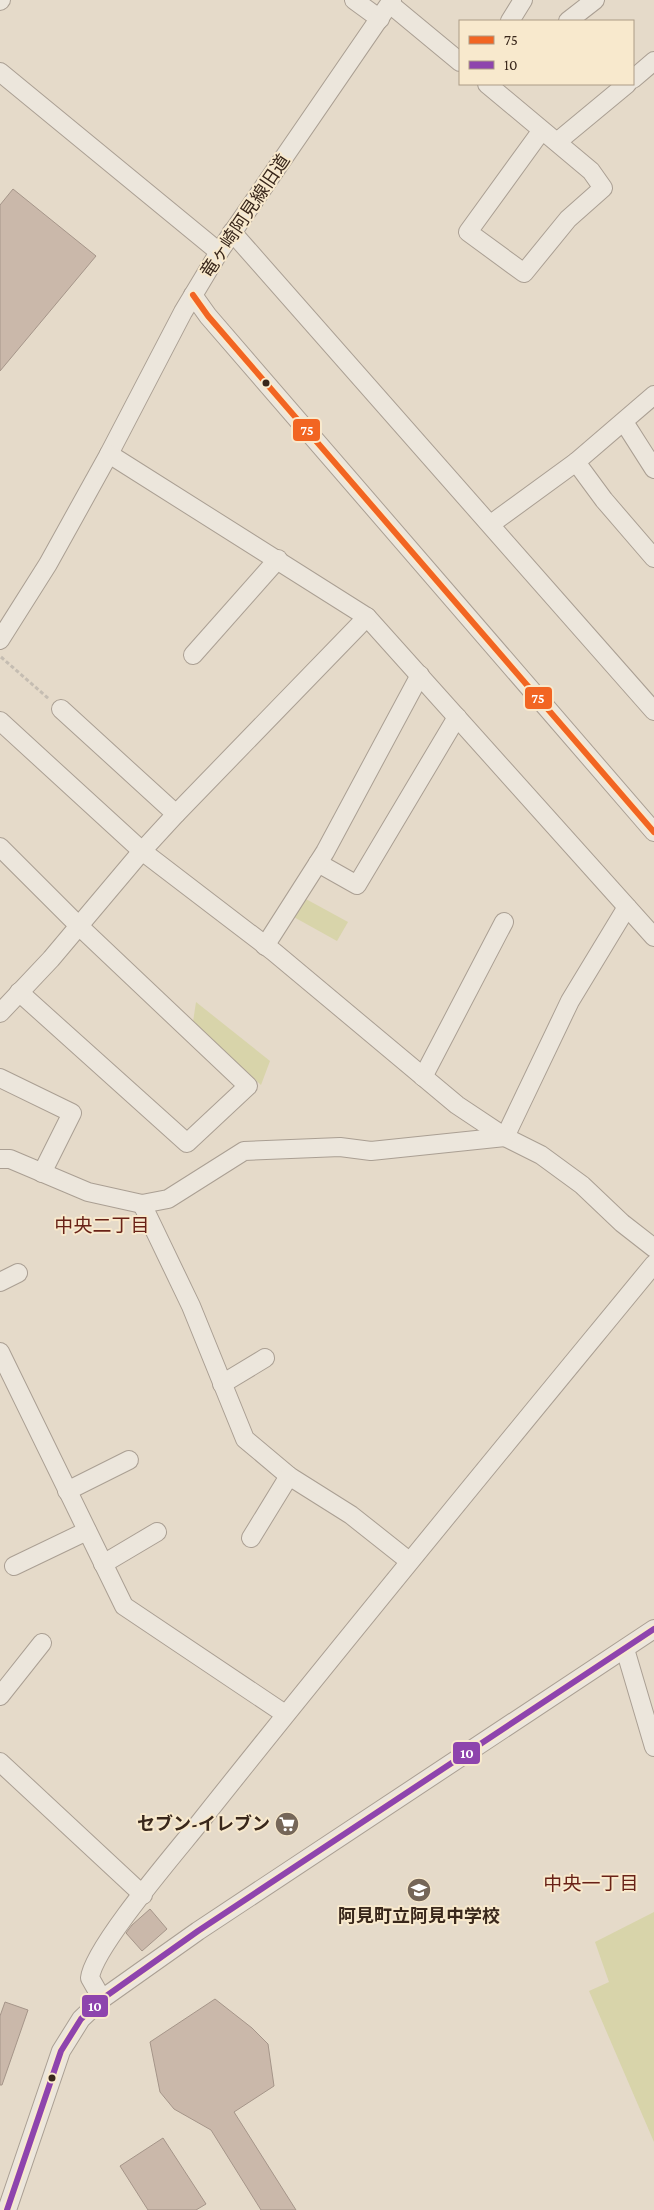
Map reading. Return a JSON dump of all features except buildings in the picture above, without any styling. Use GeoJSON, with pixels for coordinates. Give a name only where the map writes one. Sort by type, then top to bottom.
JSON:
{"type":"FeatureCollection","features":[{"type":"Feature","properties":{"kind":"street"},"geometry":{"type":"LineString","coordinates":[[354,0],[380,19]]}},
{"type":"Feature","properties":{"kind":"street"},"geometry":{"type":"LineString","coordinates":[[511,20],[523,0]]}},
{"type":"Feature","properties":{"kind":"street"},"geometry":{"type":"LineString","coordinates":[[569,20],[595,0]]}},
{"type":"Feature","properties":{"kind":"street"},"geometry":{"type":"LineString","coordinates":[[391,2],[459,61]]}},
{"type":"Feature","properties":{"kind":"street","name":"竜ヶ崎阿見線旧道"},"geometry":{"type":"LineString","coordinates":[[391,2],[232,232],[193,295],[208,316],[654,832]]}},
{"type":"Feature","properties":{"kind":"street"},"geometry":{"type":"LineString","coordinates":[[634,78],[654,61]]}},
{"type":"Feature","properties":{"kind":"street"},"geometry":{"type":"LineString","coordinates":[[0,72],[219,252]]}},
{"type":"Feature","properties":{"kind":"street"},"geometry":{"type":"LineString","coordinates":[[488,85],[592,171],[603,188],[568,219],[524,272],[468,232],[542,130]]}},
{"type":"Feature","properties":{"kind":"street"},"geometry":{"type":"LineString","coordinates":[[557,142],[626,85]]}},
{"type":"Feature","properties":{"kind":"street"},"geometry":{"type":"LineString","coordinates":[[232,232],[654,711]]}},
{"type":"Feature","properties":{"kind":"street"},"geometry":{"type":"LineString","coordinates":[[0,640],[48,564],[109,454],[193,295]]}},
{"type":"Feature","properties":{"kind":"street"},"geometry":{"type":"LineString","coordinates":[[491,524],[576,462],[654,395]]}},
{"type":"Feature","properties":{"kind":"street"},"geometry":{"type":"LineString","coordinates":[[624,422],[654,469]]}},
{"type":"Feature","properties":{"kind":"street"},"geometry":{"type":"LineString","coordinates":[[109,454],[368,617],[654,936]]}},
{"type":"Feature","properties":{"kind":"street"},"geometry":{"type":"LineString","coordinates":[[576,462],[604,500],[654,558]]}},
{"type":"Feature","properties":{"kind":"street"},"geometry":{"type":"LineString","coordinates":[[193,655],[278,559]]}},
{"type":"Feature","properties":{"kind":"street"},"geometry":{"type":"LineString","coordinates":[[0,1012],[79,926],[176,814],[368,617]]}},
{"type":"Feature","properties":{"kind":"street"},"geometry":{"type":"LineString","coordinates":[[265,946],[318,863],[420,676]]}},
{"type":"Feature","properties":{"kind":"street"},"geometry":{"type":"LineString","coordinates":[[61,709],[176,814]]}},
{"type":"Feature","properties":{"kind":"street"},"geometry":{"type":"LineString","coordinates":[[318,863],[357,884],[457,717]]}},
{"type":"Feature","properties":{"kind":"street"},"geometry":{"type":"LineString","coordinates":[[0,721],[142,851],[265,946],[458,1105],[505,1138],[541,1155],[582,1185],[622,1223],[654,1248]]}},
{"type":"Feature","properties":{"kind":"street"},"geometry":{"type":"LineString","coordinates":[[0,847],[79,926],[248,1086],[186,1143],[19,992]]}},
{"type":"Feature","properties":{"kind":"street"},"geometry":{"type":"LineString","coordinates":[[505,1138],[570,1002],[627,907]]}},
{"type":"Feature","properties":{"kind":"street"},"geometry":{"type":"LineString","coordinates":[[423,1077],[504,922]]}},
{"type":"Feature","properties":{"kind":"street"},"geometry":{"type":"LineString","coordinates":[[0,1078],[72,1113],[42,1172]]}},
{"type":"Feature","properties":{"kind":"street"},"geometry":{"type":"LineString","coordinates":[[0,1159],[10,1159],[88,1192],[142,1204],[168,1199],[244,1151],[340,1147],[371,1151],[505,1138]]}},
{"type":"Feature","properties":{"kind":"street"},"geometry":{"type":"LineString","coordinates":[[142,1204],[191,1306],[245,1439],[289,1476],[351,1514],[409,1561]]}},
{"type":"Feature","properties":{"kind":"street"},"geometry":{"type":"LineString","coordinates":[[102,1999],[90,1978],[94,1963],[143,1895],[285,1714],[654,1264]]}},
{"type":"Feature","properties":{"kind":"street"},"geometry":{"type":"LineString","coordinates":[[0,1282],[18,1273]]}},
{"type":"Feature","properties":{"kind":"street"},"geometry":{"type":"LineString","coordinates":[[0,1352],[124,1606],[285,1714]]}},
{"type":"Feature","properties":{"kind":"street"},"geometry":{"type":"LineString","coordinates":[[222,1384],[265,1358]]}},
{"type":"Feature","properties":{"kind":"street"},"geometry":{"type":"LineString","coordinates":[[68,1491],[129,1460]]}},
{"type":"Feature","properties":{"kind":"street"},"geometry":{"type":"LineString","coordinates":[[251,1538],[289,1476]]}},
{"type":"Feature","properties":{"kind":"street"},"geometry":{"type":"LineString","coordinates":[[14,1566],[87,1531]]}},
{"type":"Feature","properties":{"kind":"street"},"geometry":{"type":"LineString","coordinates":[[103,1564],[157,1532]]}},
{"type":"Feature","properties":{"kind":"street"},"geometry":{"type":"LineString","coordinates":[[7,2210],[61,2051],[81,2019],[102,1999],[191,1936],[654,1629]]}},
{"type":"Feature","properties":{"kind":"street"},"geometry":{"type":"LineString","coordinates":[[0,1696],[42,1643]]}},
{"type":"Feature","properties":{"kind":"street"},"geometry":{"type":"LineString","coordinates":[[625,1649],[654,1747]]}},
{"type":"Feature","properties":{"kind":"street"},"geometry":{"type":"LineString","coordinates":[[0,1762],[143,1895]]}},
{"type":"Feature","properties":{"kind":"path"},"geometry":{"type":"LineString","coordinates":[[0,655],[61,709]]}},
{"type":"Feature","properties":{"kind":"shaded area"},"geometry":{"type":"Polygon","coordinates":[[[304,898],[348,922],[337,941],[292,916],[304,898]]]}},
{"type":"Feature","properties":{"kind":"shaded area"},"geometry":{"type":"Polygon","coordinates":[[[196,1002],[270,1061],[261,1085],[193,1022],[196,1002]]]}},
{"type":"Feature","properties":{"kind":"shaded area"},"geometry":{"type":"Polygon","coordinates":[[[654,1912],[654,2142],[589,1991],[609,1982],[595,1942],[654,1912]]]}},
{"type":"Feature","properties":{"kind":"transit line","name":"75"},"geometry":{"type":"LineString","coordinates":[[193,295],[208,316],[654,832]]}},
{"type":"Feature","properties":{"kind":"transit line","name":"10"},"geometry":{"type":"LineString","coordinates":[[7,2210],[61,2051],[81,2019],[102,1999],[198,1931],[654,1629]]}},
{"type":"Feature","properties":{"kind":"place","name":"セブン-イレブン"},"geometry":{"type":"Point","coordinates":[287,1824]}},
{"type":"Feature","properties":{"kind":"place","name":"阿見町立阿見中学校"},"geometry":{"type":"Point","coordinates":[419,1890]}},
{"type":"Feature","properties":{"kind":"district","name":"中央二丁目"},"geometry":{"type":"Point","coordinates":[102,1225]}},
{"type":"Feature","properties":{"kind":"district","name":"中央一丁目"},"geometry":{"type":"Point","coordinates":[591,1883]}}]}
